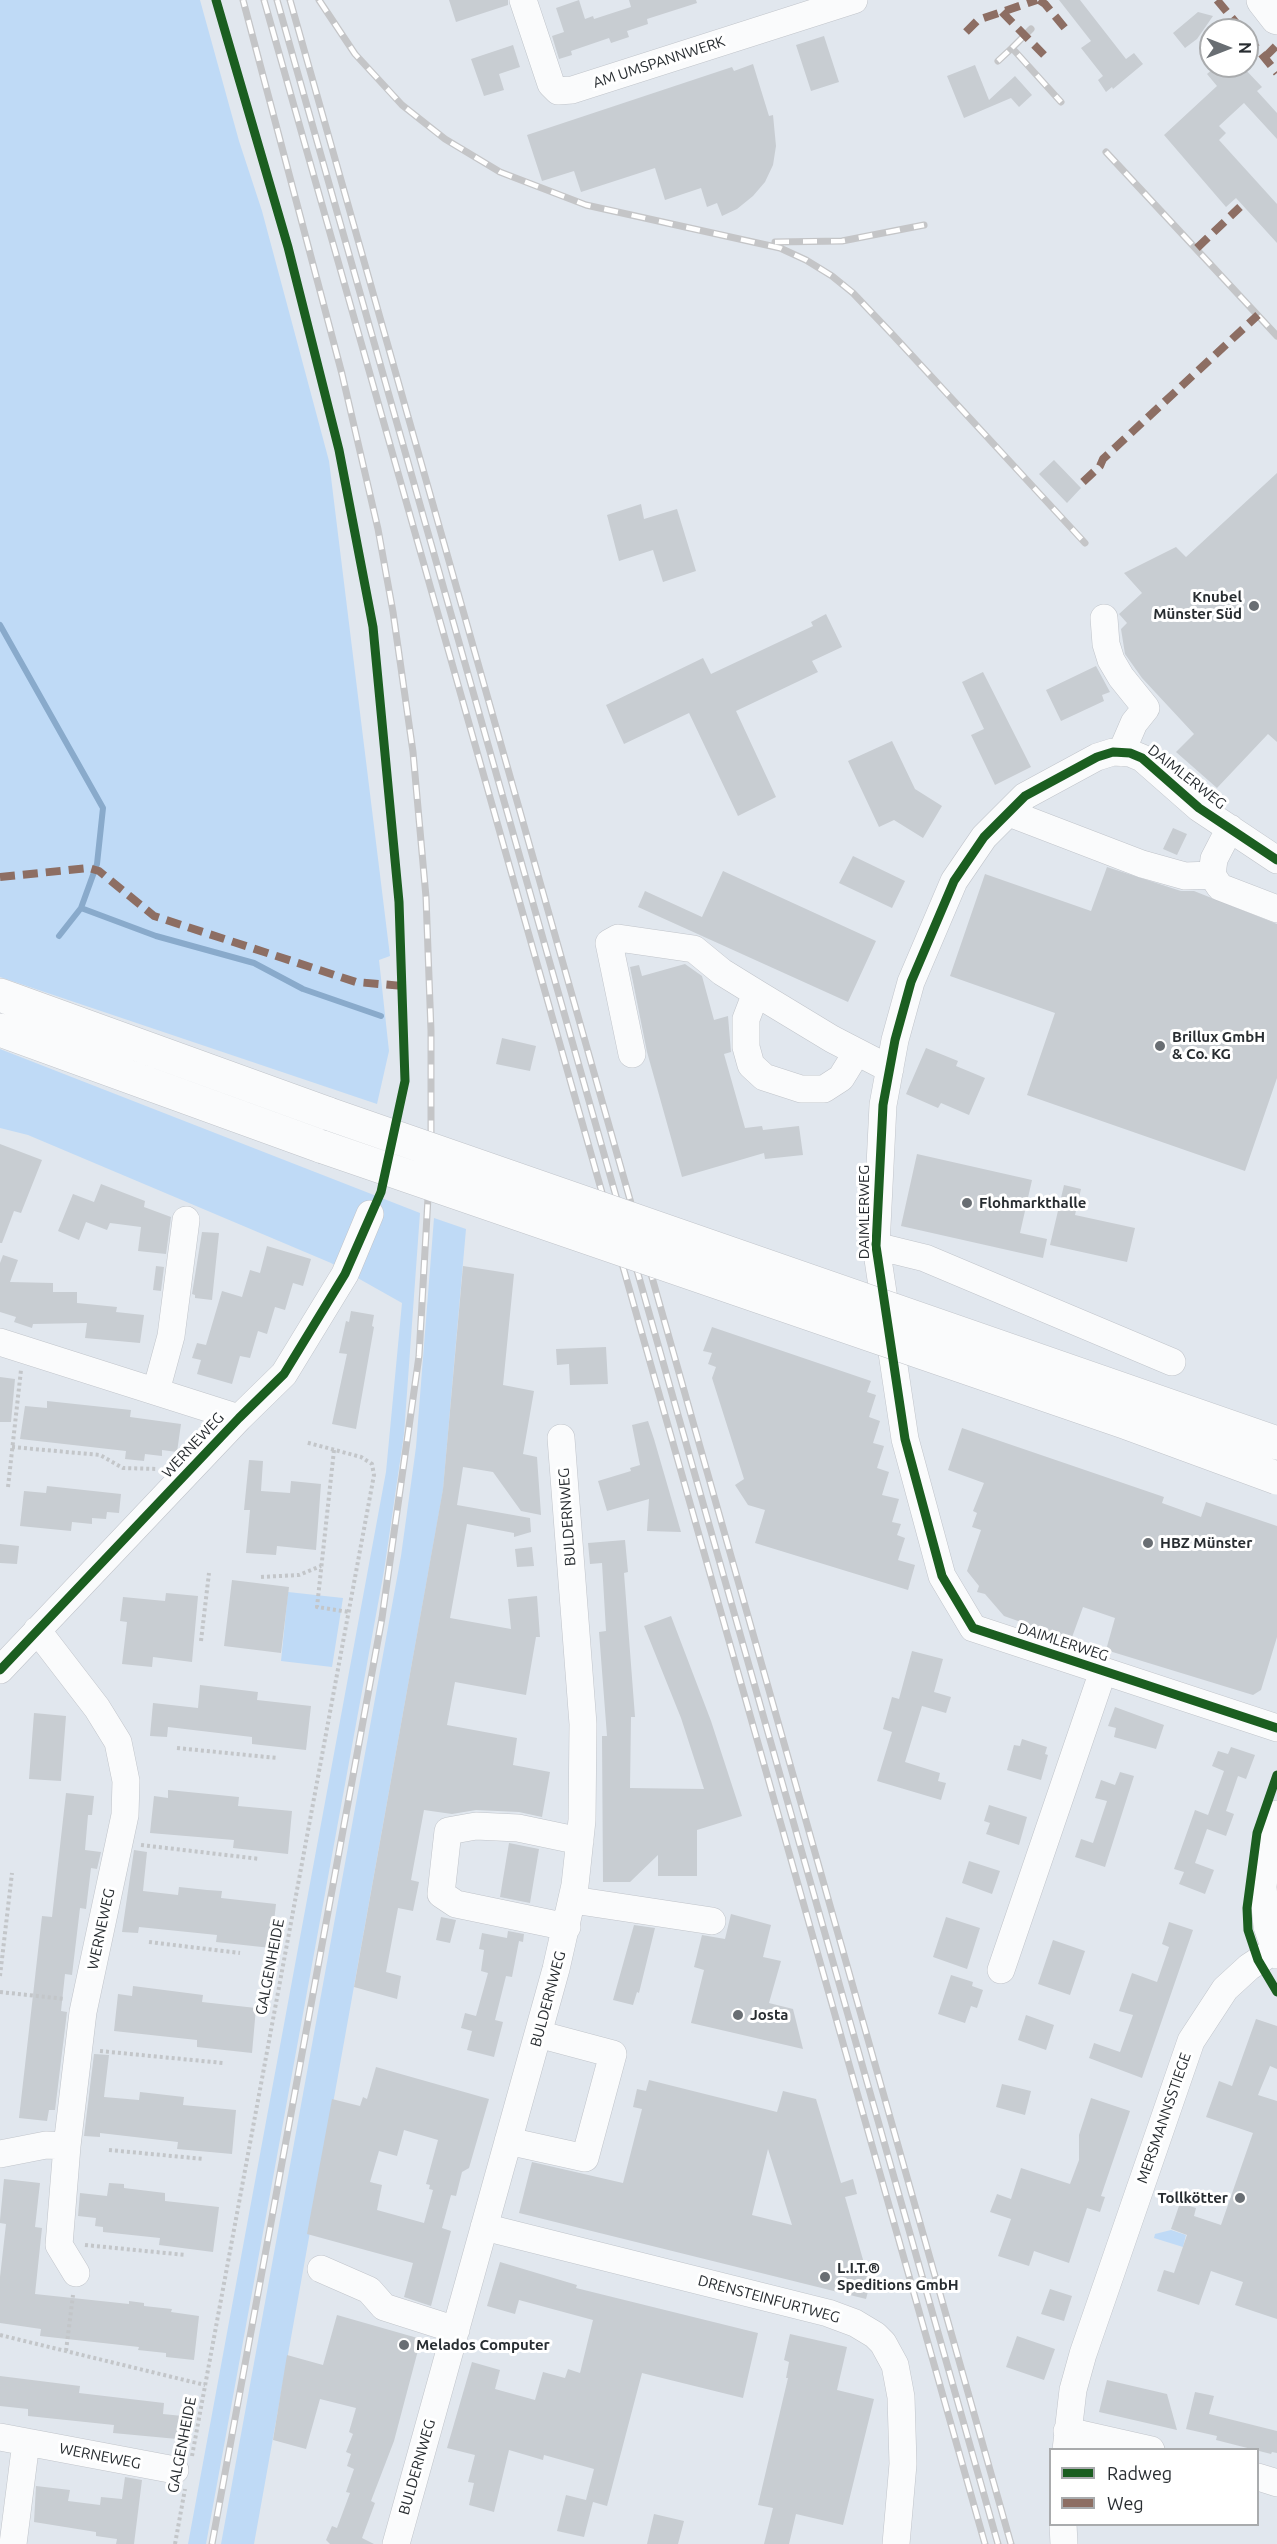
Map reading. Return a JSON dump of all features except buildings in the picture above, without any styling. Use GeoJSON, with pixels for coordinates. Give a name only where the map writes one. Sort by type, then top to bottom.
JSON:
{"type":"FeatureCollection","features":[{"type":"Feature","properties":{"kind":"main road"},"geometry":{"type":"LineString","coordinates":[[1263,0],[1277,18]]}},
{"type":"Feature","properties":{"kind":"main road"},"geometry":{"type":"LineString","coordinates":[[0,995],[329,1114],[1277,1443]]}},
{"type":"Feature","properties":{"kind":"main road"},"geometry":{"type":"LineString","coordinates":[[0,1030],[323,1147],[1113,1418],[1277,1478]]}},
{"type":"Feature","properties":{"kind":"street","name":"AM UMSPANNWERK"},"geometry":{"type":"LineString","coordinates":[[523,0],[551,84],[554,90],[564,92],[854,0]]}},
{"type":"Feature","properties":{"kind":"street"},"geometry":{"type":"LineString","coordinates":[[1104,618],[1106,644],[1111,660],[1121,677],[1146,708],[1134,723],[1121,753]]}},
{"type":"Feature","properties":{"kind":"street","name":"DAIMLERWEG"},"geometry":{"type":"LineString","coordinates":[[1277,860],[1199,808],[1142,758],[1121,753],[1097,757],[1025,796],[984,837],[954,881],[911,982],[883,1105],[876,1246],[905,1439],[942,1576],[974,1628],[1277,1728]]}},
{"type":"Feature","properties":{"kind":"street"},"geometry":{"type":"LineString","coordinates":[[1009,813],[1142,864],[1185,876],[1212,875]]}},
{"type":"Feature","properties":{"kind":"street"},"geometry":{"type":"LineString","coordinates":[[1230,828],[1214,859],[1212,875],[1221,887],[1277,909]]}},
{"type":"Feature","properties":{"kind":"street"},"geometry":{"type":"LineString","coordinates":[[632,1054],[609,943],[618,938],[694,949],[722,972],[756,993],[890,1069]]}},
{"type":"Feature","properties":{"kind":"street"},"geometry":{"type":"LineString","coordinates":[[756,993],[746,1019],[746,1047],[752,1065],[764,1077],[801,1089],[824,1089],[841,1078],[857,1052]]}},
{"type":"Feature","properties":{"kind":"street","name":"WERNEWEG"},"geometry":{"type":"LineString","coordinates":[[0,1670],[239,1418],[284,1374],[345,1274],[370,1214]]}},
{"type":"Feature","properties":{"kind":"street"},"geometry":{"type":"LineString","coordinates":[[156,1391],[171,1336],[186,1220]]}},
{"type":"Feature","properties":{"kind":"street"},"geometry":{"type":"LineString","coordinates":[[876,1246],[925,1258],[1172,1362]]}},
{"type":"Feature","properties":{"kind":"street","name":"WERNEWEG"},"geometry":{"type":"LineString","coordinates":[[12,1345],[239,1418]]}},
{"type":"Feature","properties":{"kind":"street","name":"BULDERNWEG"},"geometry":{"type":"LineString","coordinates":[[396,2544],[573,1900],[580,1841],[584,1775],[583,1724],[561,1438]]}},
{"type":"Feature","properties":{"kind":"street","name":"WERNEWEG"},"geometry":{"type":"LineString","coordinates":[[37,1630],[97,1708],[118,1742],[126,1781],[125,1815],[85,2001],[59,2242]]}},
{"type":"Feature","properties":{"kind":"street","name":"DAIMLERWEG"},"geometry":{"type":"LineString","coordinates":[[1001,1970],[1103,1671]]}},
{"type":"Feature","properties":{"kind":"street","name":"MERSMANNSSTIEGE"},"geometry":{"type":"LineString","coordinates":[[1067,2440],[1073,2390],[1086,2344],[1191,2041],[1225,1989],[1249,1967],[1276,1952],[1266,1926],[1263,1887],[1267,1849],[1277,1814]]}},
{"type":"Feature","properties":{"kind":"street"},"geometry":{"type":"LineString","coordinates":[[567,1927],[456,1904],[441,1894],[448,1831],[476,1826],[518,1828],[580,1841]]}},
{"type":"Feature","properties":{"kind":"street"},"geometry":{"type":"LineString","coordinates":[[573,1900],[712,1921]]}},
{"type":"Feature","properties":{"kind":"street"},"geometry":{"type":"LineString","coordinates":[[508,2141],[585,2158],[613,2054],[538,2034]]}},
{"type":"Feature","properties":{"kind":"street"},"geometry":{"type":"LineString","coordinates":[[0,2154],[46,2145],[68,2146]]}},
{"type":"Feature","properties":{"kind":"street","name":"DRENSTEINFURTWEG"},"geometry":{"type":"LineString","coordinates":[[484,2227],[828,2313],[855,2323],[875,2335],[883,2343],[892,2359],[901,2397],[903,2464],[896,2544]]}},
{"type":"Feature","properties":{"kind":"street"},"geometry":{"type":"LineString","coordinates":[[59,2242],[76,2273]]}},
{"type":"Feature","properties":{"kind":"street"},"geometry":{"type":"LineString","coordinates":[[321,2269],[369,2290],[384,2307],[456,2330]]}},
{"type":"Feature","properties":{"kind":"street","name":"WERNEWEG"},"geometry":{"type":"LineString","coordinates":[[13,2544],[13,2440],[184,2473]]}},
{"type":"Feature","properties":{"kind":"street"},"geometry":{"type":"LineString","coordinates":[[1067,2440],[1134,2448]]}},
{"type":"Feature","properties":{"kind":"street"},"geometry":{"type":"LineString","coordinates":[[1259,2478],[1277,2482]]}},
{"type":"Feature","properties":{"kind":"street"},"geometry":{"type":"LineString","coordinates":[[1063,2526],[1064,2544]]}},
{"type":"Feature","properties":{"kind":"path"},"geometry":{"type":"LineString","coordinates":[[8,1488],[12,1447],[12,1345]]}},
{"type":"Feature","properties":{"kind":"path"},"geometry":{"type":"LineString","coordinates":[[12,1447],[100,1455],[123,1468],[162,1470],[179,1482]]}},
{"type":"Feature","properties":{"kind":"path"},"geometry":{"type":"LineString","coordinates":[[334,1450],[317,1607],[349,1612]]}},
{"type":"Feature","properties":{"kind":"path"},"geometry":{"type":"LineString","coordinates":[[261,1578],[299,1575],[321,1565]]}},
{"type":"Feature","properties":{"kind":"path"},"geometry":{"type":"LineString","coordinates":[[201,1641],[209,1573]]}},
{"type":"Feature","properties":{"kind":"path"},"geometry":{"type":"LineString","coordinates":[[177,1748],[277,1758]]}},
{"type":"Feature","properties":{"kind":"path"},"geometry":{"type":"LineString","coordinates":[[119,1843],[260,1859]]}},
{"type":"Feature","properties":{"kind":"path"},"geometry":{"type":"LineString","coordinates":[[0,1976],[12,1873]]}},
{"type":"Feature","properties":{"kind":"path"},"geometry":{"type":"LineString","coordinates":[[149,1942],[240,1953]]}},
{"type":"Feature","properties":{"kind":"path"},"geometry":{"type":"LineString","coordinates":[[0,1992],[85,2001]]}},
{"type":"Feature","properties":{"kind":"path"},"geometry":{"type":"LineString","coordinates":[[79,2048],[223,2063]]}},
{"type":"Feature","properties":{"kind":"path"},"geometry":{"type":"LineString","coordinates":[[109,2150],[204,2159]]}},
{"type":"Feature","properties":{"kind":"path"},"geometry":{"type":"LineString","coordinates":[[59,2242],[186,2255]]}},
{"type":"Feature","properties":{"kind":"path"},"geometry":{"type":"LineString","coordinates":[[66,2351],[76,2273]]}},
{"type":"Feature","properties":{"kind":"path"},"geometry":{"type":"LineString","coordinates":[[0,2335],[205,2385]]}},
{"type":"Feature","properties":{"kind":"shaded area"},"geometry":{"type":"Polygon","coordinates":[[[0,0],[200,0],[239,141],[262,211],[329,461],[390,956],[379,960],[389,1051],[377,1104],[0,977],[0,0]]]}},
{"type":"Feature","properties":{"kind":"shaded area"},"geometry":{"type":"Polygon","coordinates":[[[0,1049],[420,1213],[404,1434],[384,1571],[206,2544],[188,2544],[386,1472],[402,1303],[331,1263],[28,1135],[0,1128],[0,1049]]]}},
{"type":"Feature","properties":{"kind":"shaded area"},"geometry":{"type":"Polygon","coordinates":[[[434,1218],[466,1229],[443,1490],[254,2544],[221,2544],[401,1556],[416,1447],[434,1218]]]}},
{"type":"Feature","properties":{"kind":"shaded area"},"geometry":{"type":"Polygon","coordinates":[[[288,1592],[343,1598],[332,1667],[281,1661],[288,1592]]]}},
{"type":"Feature","properties":{"kind":"shaded area"},"geometry":{"type":"Polygon","coordinates":[[[1171,2230],[1186,2235],[1183,2247],[1154,2238],[1155,2234],[1171,2230]]]}},
{"type":"Feature","properties":{"kind":"waterway"},"geometry":{"type":"LineString","coordinates":[[0,625],[103,808],[97,864],[81,908],[156,936],[254,963],[303,989],[381,1016]]}},
{"type":"Feature","properties":{"kind":"waterway"},"geometry":{"type":"LineString","coordinates":[[59,936],[81,908]]}},
{"type":"Feature","properties":{"kind":"railway"},"geometry":{"type":"LineString","coordinates":[[212,2544],[382,1618],[419,1356],[431,1145],[431,1031],[426,897],[413,752],[393,612],[378,529],[342,374],[243,0]]}},
{"type":"Feature","properties":{"kind":"railway"},"geometry":{"type":"LineString","coordinates":[[264,0],[985,2544]]}},
{"type":"Feature","properties":{"kind":"railway"},"geometry":{"type":"LineString","coordinates":[[277,0],[998,2544]]}},
{"type":"Feature","properties":{"kind":"railway"},"geometry":{"type":"LineString","coordinates":[[290,0],[1011,2544]]}},
{"type":"Feature","properties":{"kind":"railway"},"geometry":{"type":"LineString","coordinates":[[319,0],[355,54],[402,105],[445,139],[500,172],[586,205],[780,248],[832,276],[853,293],[892,334],[1085,543]]}},
{"type":"Feature","properties":{"kind":"railway"},"geometry":{"type":"LineString","coordinates":[[1012,48],[1031,29]]}},
{"type":"Feature","properties":{"kind":"railway"},"geometry":{"type":"LineString","coordinates":[[998,61],[1012,48],[1061,102]]}},
{"type":"Feature","properties":{"kind":"railway"},"geometry":{"type":"LineString","coordinates":[[1106,152],[1277,336]]}},
{"type":"Feature","properties":{"kind":"railway"},"geometry":{"type":"LineString","coordinates":[[775,242],[842,241],[924,225]]}},
{"type":"Feature","properties":{"kind":"marked path"},"geometry":{"type":"LineString","coordinates":[[966,32],[978,20],[1037,0]]}},
{"type":"Feature","properties":{"kind":"marked path"},"geometry":{"type":"LineString","coordinates":[[1039,0],[1069,33]]}},
{"type":"Feature","properties":{"kind":"marked path"},"geometry":{"type":"LineString","coordinates":[[1217,0],[1232,18]]}},
{"type":"Feature","properties":{"kind":"marked path"},"geometry":{"type":"LineString","coordinates":[[1002,12],[1044,55]]}},
{"type":"Feature","properties":{"kind":"marked path"},"geometry":{"type":"LineString","coordinates":[[1265,57],[1277,45]]}},
{"type":"Feature","properties":{"kind":"marked path"},"geometry":{"type":"LineString","coordinates":[[1259,51],[1277,73]]}},
{"type":"Feature","properties":{"kind":"marked path"},"geometry":{"type":"LineString","coordinates":[[1197,248],[1240,207]]}},
{"type":"Feature","properties":{"kind":"marked path"},"geometry":{"type":"LineString","coordinates":[[1083,482],[1100,466],[1103,459],[1258,315]]}},
{"type":"Feature","properties":{"kind":"marked path"},"geometry":{"type":"LineString","coordinates":[[0,877],[89,868],[99,871],[154,916],[356,982],[403,986]]}},
{"type":"Feature","properties":{"kind":"cycle path"},"geometry":{"type":"LineString","coordinates":[[0,1670],[239,1418],[284,1374],[345,1274],[381,1192],[405,1081],[399,902],[373,627],[339,450],[288,247],[216,0]]}},
{"type":"Feature","properties":{"kind":"cycle path"},"geometry":{"type":"LineString","coordinates":[[1277,860],[1199,808],[1142,758],[1130,753],[1113,752],[1097,757],[1025,796],[984,837],[954,881],[911,982],[895,1040],[883,1105],[876,1246],[905,1439],[942,1576],[973,1628],[1277,1728]]}},
{"type":"Feature","properties":{"kind":"cycle path"},"geometry":{"type":"LineString","coordinates":[[1277,1775],[1257,1833],[1247,1908],[1248,1930],[1258,1960],[1277,1992]]}},
{"type":"Feature","properties":{"kind":"place","name":"Knubel Münster Süd"},"geometry":{"type":"Point","coordinates":[1254,606]}},
{"type":"Feature","properties":{"kind":"place","name":"Brillux GmbH & Co. KG"},"geometry":{"type":"Point","coordinates":[1160,1046]}},
{"type":"Feature","properties":{"kind":"place","name":"Flohmarkthalle"},"geometry":{"type":"Point","coordinates":[967,1203]}},
{"type":"Feature","properties":{"kind":"place","name":"HBZ Münster"},"geometry":{"type":"Point","coordinates":[1148,1543]}},
{"type":"Feature","properties":{"kind":"place","name":"Josta"},"geometry":{"type":"Point","coordinates":[738,2015]}},
{"type":"Feature","properties":{"kind":"place","name":"Tollkötter"},"geometry":{"type":"Point","coordinates":[1240,2198]}},
{"type":"Feature","properties":{"kind":"place","name":"L.I.T.® Speditions GmbH"},"geometry":{"type":"Point","coordinates":[825,2277]}},
{"type":"Feature","properties":{"kind":"place","name":"Melados Computer"},"geometry":{"type":"Point","coordinates":[404,2345]}}]}
